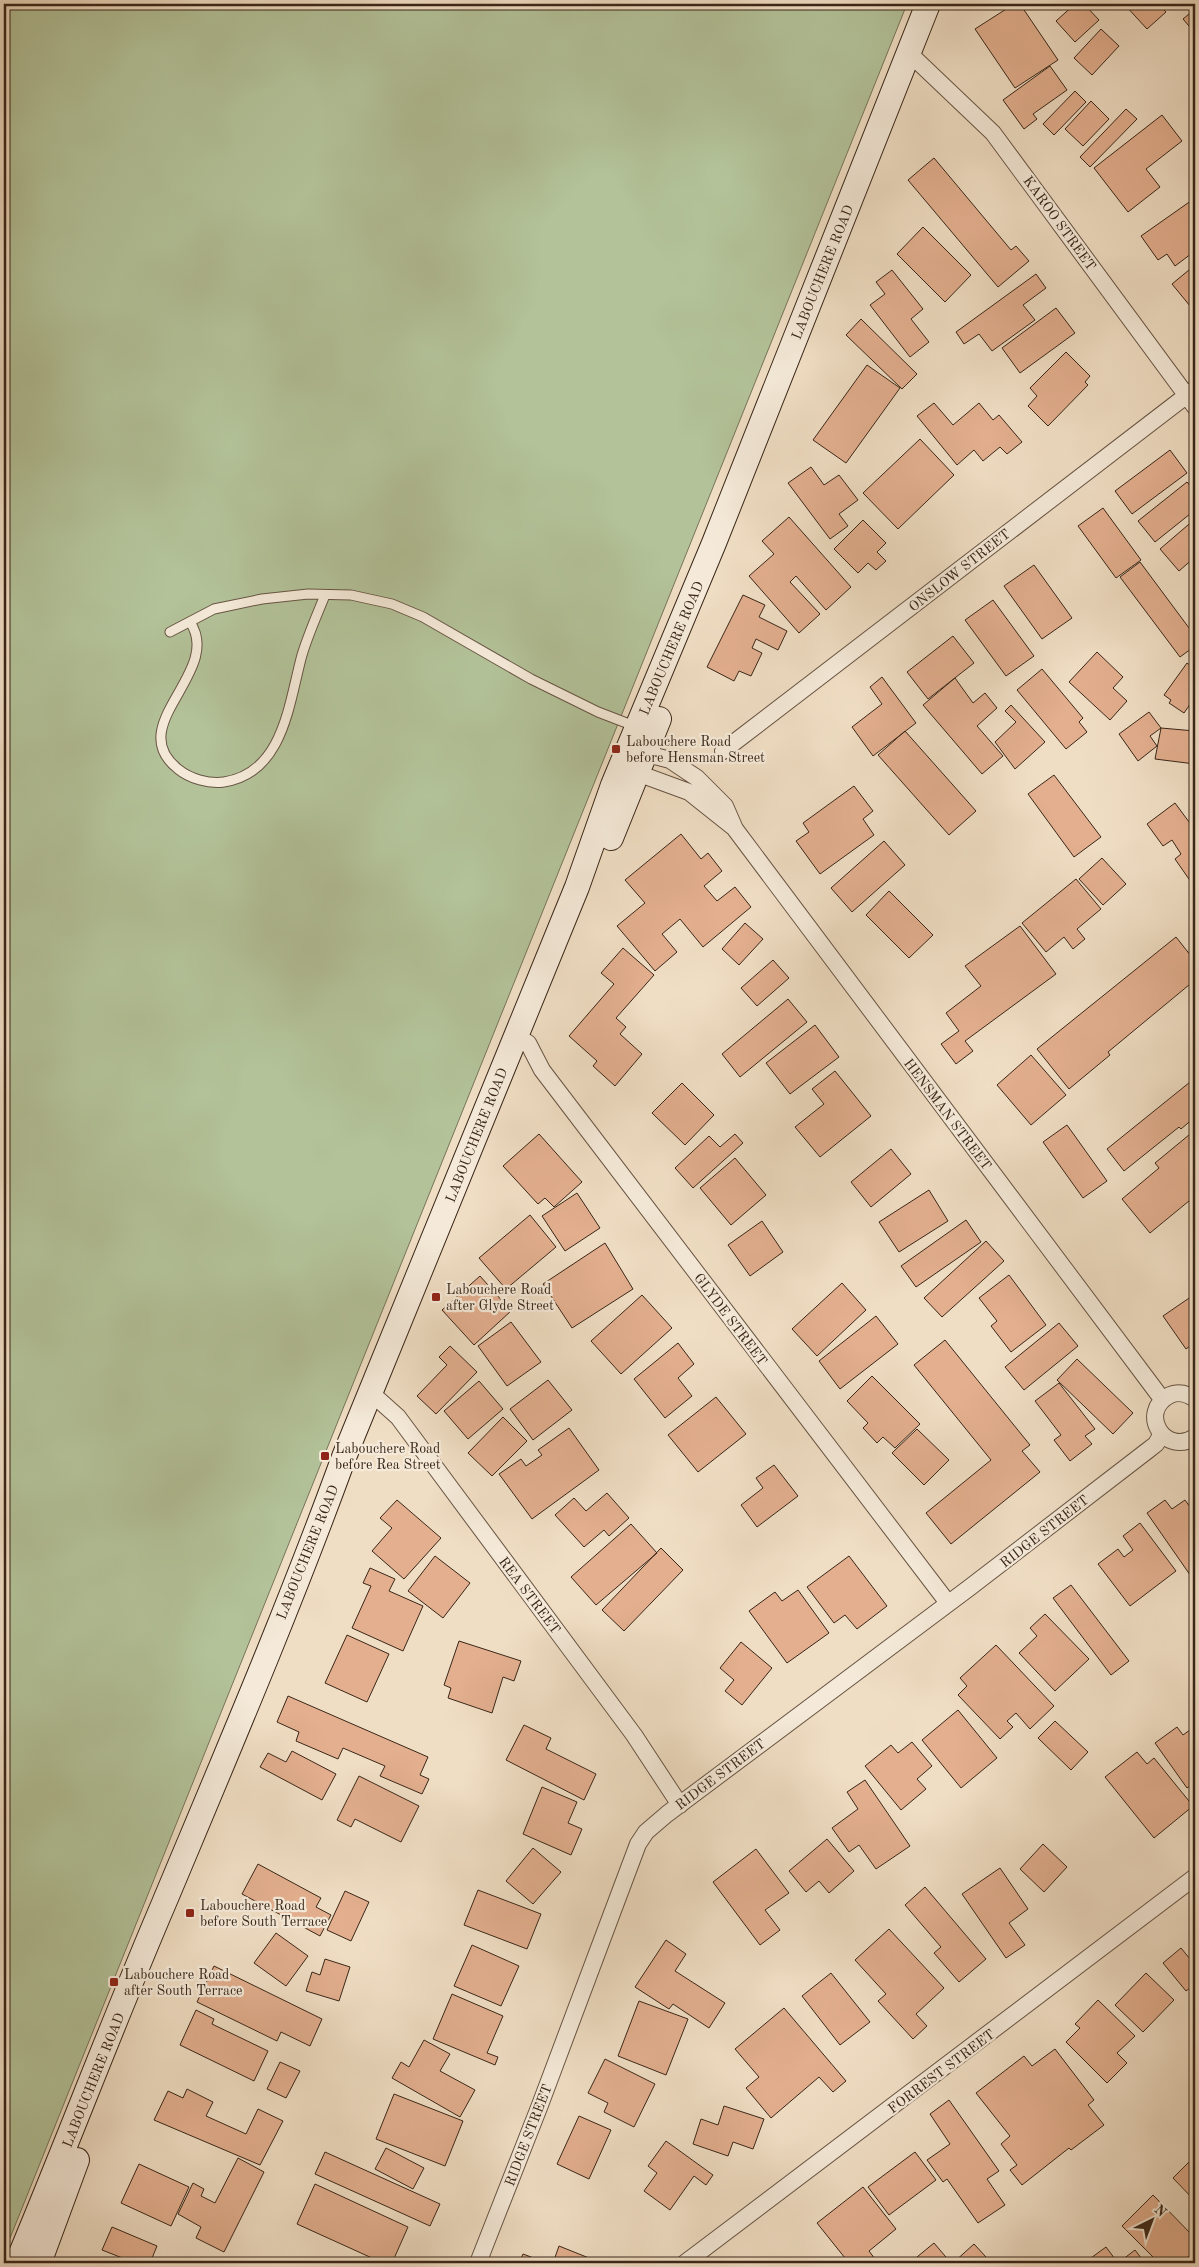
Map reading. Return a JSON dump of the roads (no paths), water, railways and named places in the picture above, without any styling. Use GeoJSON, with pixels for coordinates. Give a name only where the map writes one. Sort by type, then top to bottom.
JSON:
{"type":"FeatureCollection","features":[{"type":"Feature","properties":{"kind":"main road","name":"LABOUCHERE ROAD"},"geometry":{"type":"LineString","coordinates":[[914,57],[928,4]]}},
{"type":"Feature","properties":{"kind":"main road","name":"LABOUCHERE ROAD"},"geometry":{"type":"LineString","coordinates":[[17,2263],[163,1905],[377,1397],[522,1040],[914,57],[943,4]]}},
{"type":"Feature","properties":{"kind":"main road","name":"LABOUCHERE ROAD"},"geometry":{"type":"LineString","coordinates":[[39,2263],[106,2079],[251,1730],[377,1397]]}},
{"type":"Feature","properties":{"kind":"street","name":"KAROO STREET"},"geometry":{"type":"LineString","coordinates":[[914,57],[993,132],[1192,397]]}},
{"type":"Feature","properties":{"kind":"street","name":"ONSLOW STREET"},"geometry":{"type":"LineString","coordinates":[[723,751],[1192,397]]}},
{"type":"Feature","properties":{"kind":"street","name":"HENSMAN STREET"},"geometry":{"type":"LineString","coordinates":[[637,751],[670,760],[697,778],[725,806],[735,829],[1162,1399]]}},
{"type":"Feature","properties":{"kind":"street","name":"HENSMAN STREET"},"geometry":{"type":"LineString","coordinates":[[637,751],[735,829]]}},
{"type":"Feature","properties":{"kind":"street","name":"GLYDE STREET"},"geometry":{"type":"LineString","coordinates":[[522,1040],[542,1070],[948,1603]]}},
{"type":"Feature","properties":{"kind":"street"},"geometry":{"type":"LineString","coordinates":[[1195,1399],[1189,1394],[1173,1393],[1162,1399],[1156,1409],[1154,1421],[1161,1435],[1172,1442],[1186,1442],[1195,1438]]}},
{"type":"Feature","properties":{"kind":"street","name":"REA STREET"},"geometry":{"type":"LineString","coordinates":[[377,1397],[398,1417],[634,1736],[680,1805]]}},
{"type":"Feature","properties":{"kind":"street","name":"RIDGE STREET"},"geometry":{"type":"LineString","coordinates":[[478,2263],[540,2105],[638,1844],[656,1823],[1147,1451],[1156,1444],[1161,1435]]}},
{"type":"Feature","properties":{"kind":"street","name":"FORREST STREET"},"geometry":{"type":"LineString","coordinates":[[685,2263],[1195,1878]]}},
{"type":"Feature","properties":{"kind":"lane"},"geometry":{"type":"LineString","coordinates":[[170,632],[214,609],[262,599],[308,594],[351,595],[392,604],[423,617],[531,679],[598,712],[637,751]]}},
{"type":"Feature","properties":{"kind":"lane"},"geometry":{"type":"LineString","coordinates":[[190,622],[197,642],[193,664],[187,680],[161,725],[162,748],[170,763],[191,777],[220,783],[237,780],[256,769],[267,758],[278,741],[293,697],[302,655],[325,595]]}},
{"type":"Feature","properties":{"kind":"place","name":"Labouchere Road before Hensman Street"},"geometry":{"type":"Point","coordinates":[616,749]}},
{"type":"Feature","properties":{"kind":"place","name":"Labouchere Road after Glyde Street"},"geometry":{"type":"Point","coordinates":[436,1297]}},
{"type":"Feature","properties":{"kind":"place","name":"Labouchere Road before Rea Street"},"geometry":{"type":"Point","coordinates":[325,1456]}},
{"type":"Feature","properties":{"kind":"place","name":"Labouchere Road before South Terrace"},"geometry":{"type":"Point","coordinates":[190,1913]}},
{"type":"Feature","properties":{"kind":"place","name":"Labouchere Road after South Terrace"},"geometry":{"type":"Point","coordinates":[114,1982]}}]}
